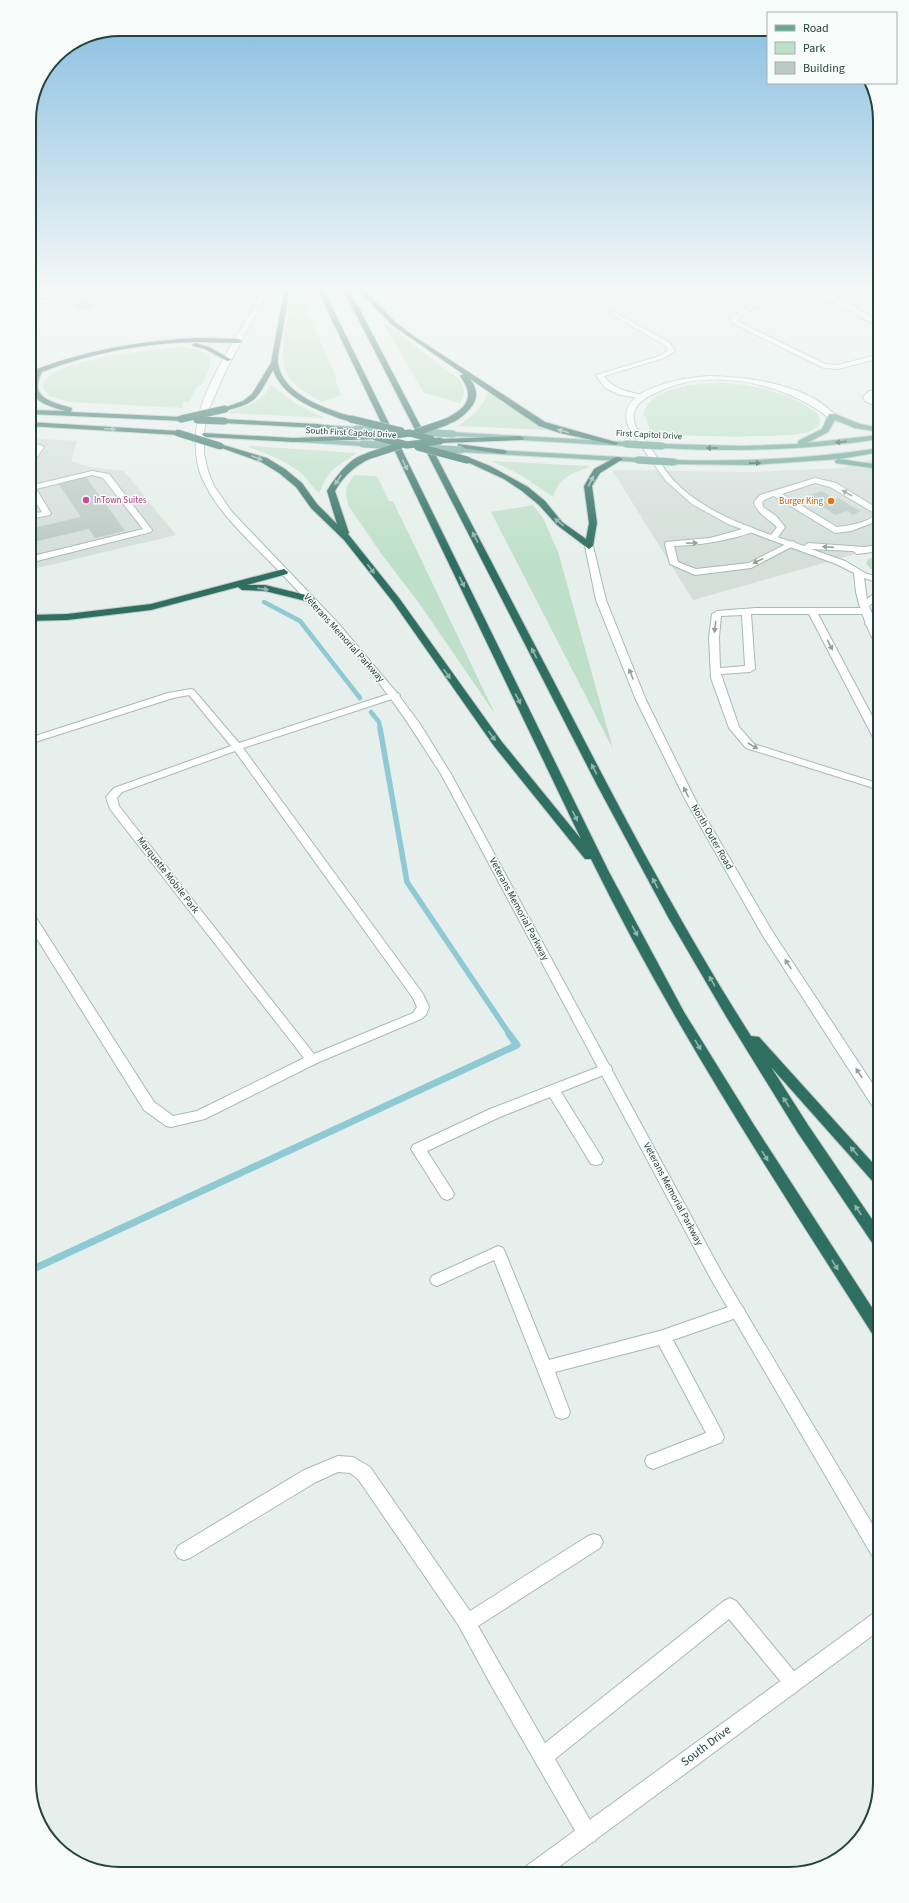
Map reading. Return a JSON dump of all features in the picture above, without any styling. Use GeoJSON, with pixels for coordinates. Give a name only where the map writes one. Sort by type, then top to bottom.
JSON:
{"type":"FeatureCollection","features":[{"type":"Feature","properties":{"kind":"highway"},"geometry":{"type":"LineString","coordinates":[[181,419],[225,409],[246,402],[256,396],[265,380]]}},
{"type":"Feature","properties":{"kind":"highway"},"geometry":{"type":"LineString","coordinates":[[281,380],[298,396],[326,410],[351,419],[413,433],[440,441]]}},
{"type":"Feature","properties":{"kind":"highway"},"geometry":{"type":"LineString","coordinates":[[364,380],[603,872],[679,1014],[749,1129],[873,1322]]}},
{"type":"Feature","properties":{"kind":"highway"},"geometry":{"type":"LineString","coordinates":[[393,380],[606,792],[674,917],[731,1015],[803,1129],[873,1233]]}},
{"type":"Feature","properties":{"kind":"highway"},"geometry":{"type":"LineString","coordinates":[[376,437],[413,433],[456,417],[472,401],[474,392],[471,383],[468,380]]}},
{"type":"Feature","properties":{"kind":"highway"},"geometry":{"type":"LineString","coordinates":[[474,380],[542,424],[563,431],[615,443]]}},
{"type":"Feature","properties":{"kind":"highway"},"geometry":{"type":"LineString","coordinates":[[36,394],[42,399],[81,414]]}},
{"type":"Feature","properties":{"kind":"highway","name":"South First Capitol Drive"},"geometry":{"type":"LineString","coordinates":[[36,412],[318,426],[359,436],[376,437]]}},
{"type":"Feature","properties":{"kind":"highway","name":"South First Capitol Drive"},"geometry":{"type":"LineString","coordinates":[[36,424],[293,440]]}},
{"type":"Feature","properties":{"kind":"highway"},"geometry":{"type":"LineString","coordinates":[[178,433],[264,460],[282,471],[299,485],[314,506],[347,538],[396,600],[498,744],[603,872]]}},
{"type":"Feature","properties":{"kind":"highway"},"geometry":{"type":"LineString","coordinates":[[376,437],[403,445]]}},
{"type":"Feature","properties":{"kind":"highway"},"geometry":{"type":"LineString","coordinates":[[347,538],[335,507],[331,491],[343,472],[350,465],[368,456],[403,445],[440,441],[458,442],[520,438]]}},
{"type":"Feature","properties":{"kind":"highway"},"geometry":{"type":"LineString","coordinates":[[418,447],[467,460],[489,468],[516,482],[543,504],[551,515],[589,546],[593,523],[588,486],[597,471],[619,459]]}},
{"type":"Feature","properties":{"kind":"highway"},"geometry":{"type":"LineString","coordinates":[[36,618],[67,617],[151,607],[284,572]]}},
{"type":"Feature","properties":{"kind":"highway"},"geometry":{"type":"LineString","coordinates":[[224,588],[265,588],[310,599]]}},
{"type":"Feature","properties":{"kind":"highway"},"geometry":{"type":"LineString","coordinates":[[731,1015],[873,1172]]}},
{"type":"Feature","properties":{"kind":"main road"},"geometry":{"type":"LineString","coordinates":[[790,447],[825,431],[831,423],[832,416],[858,426],[873,429]]}},
{"type":"Feature","properties":{"kind":"main road","name":"South First Capitol Drive"},"geometry":{"type":"LineString","coordinates":[[293,440],[359,436],[401,431]]}},
{"type":"Feature","properties":{"kind":"main road"},"geometry":{"type":"LineString","coordinates":[[413,433],[458,442]]}},
{"type":"Feature","properties":{"kind":"main road","name":"South First Capitol Drive"},"geometry":{"type":"LineString","coordinates":[[359,436],[418,447],[458,442],[504,452],[619,459]]}},
{"type":"Feature","properties":{"kind":"main road","name":"First Capitol Drive"},"geometry":{"type":"LineString","coordinates":[[520,438],[662,446],[736,448],[790,447],[853,441],[873,437]]}},
{"type":"Feature","properties":{"kind":"main road"},"geometry":{"type":"LineString","coordinates":[[619,459],[760,464],[826,459],[873,451]]}},
{"type":"Feature","properties":{"kind":"main road"},"geometry":{"type":"LineString","coordinates":[[826,459],[873,466]]}},
{"type":"Feature","properties":{"kind":"street","name":"Veterans Memorial Parkway"},"geometry":{"type":"LineString","coordinates":[[219,380],[207,402],[200,442],[201,462],[207,479],[229,514],[352,644],[412,719],[446,774],[717,1277],[873,1541]]}},
{"type":"Feature","properties":{"kind":"street"},"geometry":{"type":"LineString","coordinates":[[603,380],[608,386],[623,393],[641,397]]}},
{"type":"Feature","properties":{"kind":"street"},"geometry":{"type":"LineString","coordinates":[[702,380],[665,385],[641,397],[631,409],[631,423],[664,473],[692,500],[713,513],[750,530],[793,544],[851,567],[858,573],[873,578]]}},
{"type":"Feature","properties":{"kind":"street"},"geometry":{"type":"LineString","coordinates":[[733,380],[775,386],[794,392],[809,400],[832,416]]}},
{"type":"Feature","properties":{"kind":"street"},"geometry":{"type":"LineString","coordinates":[[873,394],[867,397],[873,402]]}},
{"type":"Feature","properties":{"kind":"street"},"geometry":{"type":"LineString","coordinates":[[36,447],[40,447],[36,452]]}},
{"type":"Feature","properties":{"kind":"street"},"geometry":{"type":"LineString","coordinates":[[36,487],[92,472],[106,476],[148,530],[36,558]]}},
{"type":"Feature","properties":{"kind":"street"},"geometry":{"type":"LineString","coordinates":[[773,538],[781,527],[773,518],[759,508],[758,502],[763,496],[777,493],[778,491],[815,480],[825,481],[873,508]]}},
{"type":"Feature","properties":{"kind":"street"},"geometry":{"type":"LineString","coordinates":[[777,493],[835,530],[848,529],[873,521]]}},
{"type":"Feature","properties":{"kind":"street"},"geometry":{"type":"LineString","coordinates":[[36,496],[47,513],[36,515]]}},
{"type":"Feature","properties":{"kind":"street"},"geometry":{"type":"LineString","coordinates":[[750,530],[728,538],[708,542],[669,544],[674,564],[695,572],[751,565],[793,544],[873,548]]}},
{"type":"Feature","properties":{"kind":"street","name":"North Outer Road"},"geometry":{"type":"LineString","coordinates":[[589,546],[602,600],[612,630],[641,700],[690,800],[767,933],[873,1095]]}},
{"type":"Feature","properties":{"kind":"street"},"geometry":{"type":"LineString","coordinates":[[851,567],[849,559],[852,555],[863,549]]}},
{"type":"Feature","properties":{"kind":"street"},"geometry":{"type":"LineString","coordinates":[[858,573],[861,582],[860,593],[873,630]]}},
{"type":"Feature","properties":{"kind":"street"},"geometry":{"type":"LineString","coordinates":[[873,599],[865,608],[812,611],[756,611],[717,614],[714,637],[716,678],[734,728],[750,746],[873,786]]}},
{"type":"Feature","properties":{"kind":"street"},"geometry":{"type":"LineString","coordinates":[[812,611],[873,727]]}},
{"type":"Feature","properties":{"kind":"street"},"geometry":{"type":"LineString","coordinates":[[715,671],[750,669],[746,612]]}},
{"type":"Feature","properties":{"kind":"street"},"geometry":{"type":"LineString","coordinates":[[36,739],[171,695],[190,692],[237,747],[419,997],[423,1007],[422,1012],[417,1016],[312,1060],[200,1114],[171,1122],[149,1106],[36,927]]}},
{"type":"Feature","properties":{"kind":"street","name":"Marquette Mobile Park"},"geometry":{"type":"LineString","coordinates":[[312,1060],[114,807],[111,797],[118,790],[237,747],[395,696]]}},
{"type":"Feature","properties":{"kind":"street"},"geometry":{"type":"LineString","coordinates":[[447,1194],[418,1149],[495,1113],[606,1069]]}},
{"type":"Feature","properties":{"kind":"street"},"geometry":{"type":"LineString","coordinates":[[553,1090],[596,1160]]}},
{"type":"Feature","properties":{"kind":"street"},"geometry":{"type":"LineString","coordinates":[[437,1280],[498,1252],[562,1412]]}},
{"type":"Feature","properties":{"kind":"street"},"geometry":{"type":"LineString","coordinates":[[545,1368],[663,1337],[737,1311]]}},
{"type":"Feature","properties":{"kind":"street"},"geometry":{"type":"LineString","coordinates":[[653,1461],[716,1437],[663,1337]]}},
{"type":"Feature","properties":{"kind":"street"},"geometry":{"type":"LineString","coordinates":[[184,1552],[310,1476],[338,1464],[352,1465],[364,1473],[468,1623],[468,1626],[506,1694],[544,1756],[588,1834]]}},
{"type":"Feature","properties":{"kind":"street"},"geometry":{"type":"LineString","coordinates":[[468,1623],[594,1542]]}},
{"type":"Feature","properties":{"kind":"street"},"geometry":{"type":"LineString","coordinates":[[544,1756],[730,1607],[792,1682]]}},
{"type":"Feature","properties":{"kind":"street","name":"South Drive"},"geometry":{"type":"LineString","coordinates":[[542,1867],[873,1623]]}},
{"type":"Feature","properties":{"kind":"shaded area"},"geometry":{"type":"Polygon","coordinates":[[[36,438],[77,441],[71,461],[94,468],[124,471],[176,535],[36,568],[36,438]]]}},
{"type":"Feature","properties":{"kind":"shaded area"},"geometry":{"type":"Polygon","coordinates":[[[873,459],[873,549],[693,600],[612,470],[753,472],[843,468],[873,459]]]}},
{"type":"Feature","properties":{"kind":"green space"},"geometry":{"type":"Polygon","coordinates":[[[204,380],[201,385],[198,385],[189,402],[183,402],[183,408],[69,402],[49,396],[43,388],[45,381],[204,380]]]}},
{"type":"Feature","properties":{"kind":"green space"},"geometry":{"type":"Polygon","coordinates":[[[291,380],[335,380],[341,395],[322,402],[304,391],[291,380]]]}},
{"type":"Feature","properties":{"kind":"green space"},"geometry":{"type":"Polygon","coordinates":[[[416,380],[460,380],[463,385],[464,391],[460,403],[424,393],[416,380]]]}},
{"type":"Feature","properties":{"kind":"green space"},"geometry":{"type":"Polygon","coordinates":[[[726,383],[762,388],[784,395],[816,412],[820,418],[819,424],[808,432],[788,435],[696,436],[652,434],[646,417],[643,416],[647,406],[655,398],[665,392],[690,385],[726,383]]]}},
{"type":"Feature","properties":{"kind":"green space"},"geometry":{"type":"Polygon","coordinates":[[[271,385],[298,405],[325,418],[228,413],[257,401],[271,385]]]}},
{"type":"Feature","properties":{"kind":"green space"},"geometry":{"type":"Polygon","coordinates":[[[487,393],[547,430],[458,426],[472,416],[482,404],[487,393]]]}},
{"type":"Feature","properties":{"kind":"green space"},"geometry":{"type":"Polygon","coordinates":[[[248,447],[357,453],[332,470],[319,493],[296,469],[276,458],[248,447]]]}},
{"type":"Feature","properties":{"kind":"green space"},"geometry":{"type":"Polygon","coordinates":[[[492,461],[589,467],[566,477],[559,485],[553,497],[521,475],[492,461]]]}},
{"type":"Feature","properties":{"kind":"green space"},"geometry":{"type":"Polygon","coordinates":[[[354,475],[377,476],[389,501],[393,501],[495,714],[419,603],[383,556],[348,505],[346,493],[347,486],[354,475]]]}},
{"type":"Feature","properties":{"kind":"green space"},"geometry":{"type":"Polygon","coordinates":[[[533,505],[543,518],[558,552],[613,749],[491,512],[533,505]]]}},
{"type":"Feature","properties":{"kind":"green space"},"geometry":{"type":"Polygon","coordinates":[[[873,558],[873,570],[866,564],[868,559],[873,558]]]}},
{"type":"Feature","properties":{"kind":"building","name":"InTown Suites"},"geometry":{"type":"Polygon","coordinates":[[[86,477],[125,531],[95,538],[89,529],[36,541],[36,527],[81,517],[58,483],[86,477]]]}},
{"type":"Feature","properties":{"kind":"building","name":"Burger King"},"geometry":{"type":"Polygon","coordinates":[[[822,491],[835,499],[838,498],[860,511],[853,515],[847,511],[835,515],[819,504],[822,503],[809,495],[822,491]]]}},
{"type":"Feature","properties":{"kind":"waterway"},"geometry":{"type":"LineString","coordinates":[[264,602],[300,621],[360,698]]}},
{"type":"Feature","properties":{"kind":"waterway"},"geometry":{"type":"LineString","coordinates":[[371,712],[379,722],[380,729]]}},
{"type":"Feature","properties":{"kind":"waterway"},"geometry":{"type":"LineString","coordinates":[[380,728],[407,882],[510,1035]]}},
{"type":"Feature","properties":{"kind":"waterway"},"geometry":{"type":"LineString","coordinates":[[36,1268],[517,1045],[509,1034]]}},
{"type":"Feature","properties":{"kind":"place","name":"InTown Suites"},"geometry":{"type":"Point","coordinates":[86,500]}},
{"type":"Feature","properties":{"kind":"place","name":"Burger King"},"geometry":{"type":"Point","coordinates":[831,501]}}]}
